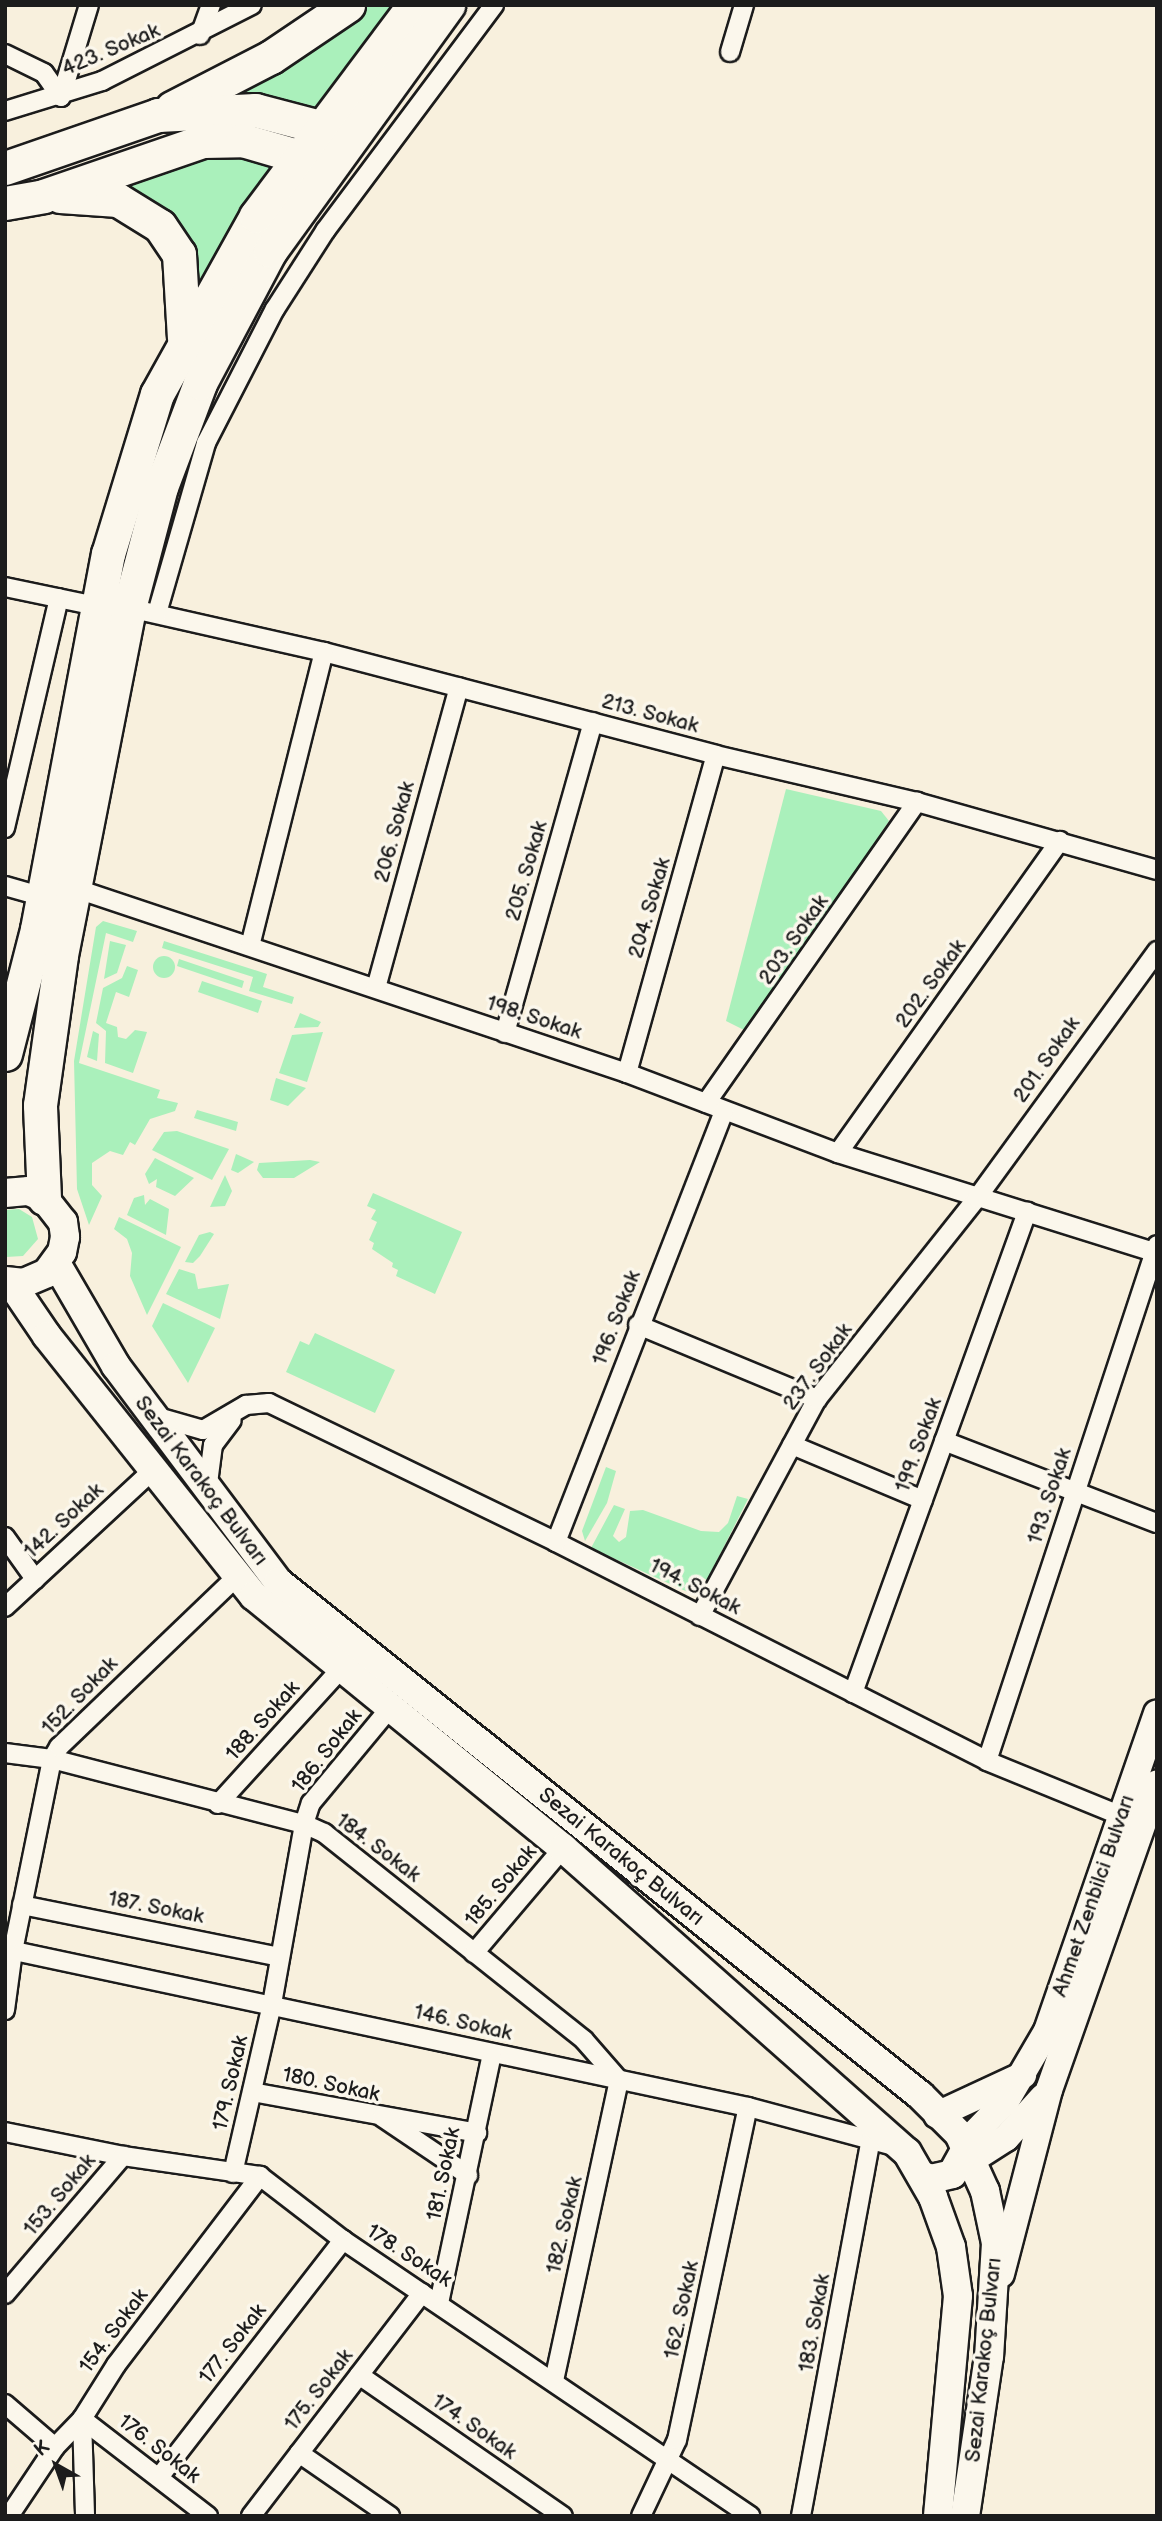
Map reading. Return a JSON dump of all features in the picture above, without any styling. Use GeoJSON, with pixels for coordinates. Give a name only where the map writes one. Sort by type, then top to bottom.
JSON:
{"type":"FeatureCollection","features":[{"type":"Feature","properties":{"kind":"highway"},"geometry":{"type":"LineString","coordinates":[[5,168],[158,115],[271,57],[348,5]]}},
{"type":"Feature","properties":{"kind":"highway"},"geometry":{"type":"LineString","coordinates":[[44,1198],[39,1133],[41,1092],[74,888],[143,610],[161,487],[200,383],[326,148],[414,5]]}},
{"type":"Feature","properties":{"kind":"highway"},"geometry":{"type":"LineString","coordinates":[[5,1054],[41,896],[96,606],[140,442],[184,338],[226,263],[448,5]]}},
{"type":"Feature","properties":{"kind":"highway"},"geometry":{"type":"LineString","coordinates":[[158,115],[256,110],[326,148]]}},
{"type":"Feature","properties":{"kind":"highway"},"geometry":{"type":"LineString","coordinates":[[5,203],[44,196],[203,141],[326,148]]}},
{"type":"Feature","properties":{"kind":"highway"},"geometry":{"type":"LineString","coordinates":[[44,196],[103,197],[151,218],[178,254],[184,338]]}},
{"type":"Feature","properties":{"kind":"main road"},"geometry":{"type":"LineString","coordinates":[[5,1193],[29,1191],[44,1198],[62,1222],[65,1237],[56,1264],[36,1279],[8,1282],[47,1336],[155,1469],[236,1577],[341,1669],[563,1848],[914,2164],[943,2178],[957,2144],[1024,2074]]}},
{"type":"Feature","properties":{"kind":"main road","name":"Sezai Karakoç Bulvarı"},"geometry":{"type":"LineString","coordinates":[[56,1264],[101,1343],[151,1415],[278,1583],[920,2095],[957,2144],[994,2218],[994,2306],[965,2516]]}},
{"type":"Feature","properties":{"kind":"main road","name":"Ahmet Zenbilci Bulvarı"},"geometry":{"type":"LineString","coordinates":[[957,2144],[1006,2101],[1047,2031],[1157,1714]]}},
{"type":"Feature","properties":{"kind":"main road","name":"Ahmet Zenbilci Bulvarı"},"geometry":{"type":"LineString","coordinates":[[994,2306],[1049,2090],[1157,1783]]}},
{"type":"Feature","properties":{"kind":"main road"},"geometry":{"type":"LineString","coordinates":[[938,2516],[958,2296],[951,2247],[914,2164],[911,2138],[922,2126],[957,2144],[1006,2138],[1049,2090]]}},
{"type":"Feature","properties":{"kind":"street"},"geometry":{"type":"LineString","coordinates":[[61,97],[89,5]]}},
{"type":"Feature","properties":{"kind":"street"},"geometry":{"type":"LineString","coordinates":[[200,35],[211,5]]}},
{"type":"Feature","properties":{"kind":"street","name":"423. Sokak"},"geometry":{"type":"LineString","coordinates":[[5,111],[61,97],[200,35],[252,5]]}},
{"type":"Feature","properties":{"kind":"street"},"geometry":{"type":"LineString","coordinates":[[143,610],[206,443],[275,309],[325,230],[494,5]]}},
{"type":"Feature","properties":{"kind":"street"},"geometry":{"type":"LineString","coordinates":[[730,52],[744,5]]}},
{"type":"Feature","properties":{"kind":"street"},"geometry":{"type":"LineString","coordinates":[[5,54],[44,73],[61,97]]}},
{"type":"Feature","properties":{"kind":"street"},"geometry":{"type":"LineString","coordinates":[[5,587],[96,606]]}},
{"type":"Feature","properties":{"kind":"street"},"geometry":{"type":"LineString","coordinates":[[5,828],[59,598]]}},
{"type":"Feature","properties":{"kind":"street","name":"213. Sokak"},"geometry":{"type":"LineString","coordinates":[[143,610],[324,652],[716,755],[917,802],[1157,870]]}},
{"type":"Feature","properties":{"kind":"street"},"geometry":{"type":"LineString","coordinates":[[250,946],[324,652]]}},
{"type":"Feature","properties":{"kind":"street","name":"206. Sokak"},"geometry":{"type":"LineString","coordinates":[[376,988],[459,687]]}},
{"type":"Feature","properties":{"kind":"street","name":"205. Sokak"},"geometry":{"type":"LineString","coordinates":[[505,1033],[593,722]]}},
{"type":"Feature","properties":{"kind":"street","name":"204. Sokak"},"geometry":{"type":"LineString","coordinates":[[627,1073],[716,755]]}},
{"type":"Feature","properties":{"kind":"street","name":"203. Sokak"},"geometry":{"type":"LineString","coordinates":[[706,1103],[917,802]]}},
{"type":"Feature","properties":{"kind":"street","name":"202. Sokak"},"geometry":{"type":"LineString","coordinates":[[838,1153],[1060,841]]}},
{"type":"Feature","properties":{"kind":"street"},"geometry":{"type":"LineString","coordinates":[[5,887],[41,896]]}},
{"type":"Feature","properties":{"kind":"street","name":"198. Sokak"},"geometry":{"type":"LineString","coordinates":[[74,888],[627,1073],[838,1153],[977,1198],[1156,1250]]}},
{"type":"Feature","properties":{"kind":"street","name":"201. Sokak"},"geometry":{"type":"LineString","coordinates":[[977,1198],[1157,951]]}},
{"type":"Feature","properties":{"kind":"street","name":"196. Sokak"},"geometry":{"type":"LineString","coordinates":[[556,1542],[638,1325],[724,1112]]}},
{"type":"Feature","properties":{"kind":"street","name":"237. Sokak"},"geometry":{"type":"LineString","coordinates":[[700,1616],[817,1399],[977,1198]]}},
{"type":"Feature","properties":{"kind":"street","name":"199. Sokak"},"geometry":{"type":"LineString","coordinates":[[853,1693],[1027,1212]]}},
{"type":"Feature","properties":{"kind":"street","name":"193. Sokak"},"geometry":{"type":"LineString","coordinates":[[987,1761],[1156,1250]]}},
{"type":"Feature","properties":{"kind":"street"},"geometry":{"type":"LineString","coordinates":[[638,1325],[817,1399]]}},
{"type":"Feature","properties":{"kind":"street","name":"194. Sokak"},"geometry":{"type":"LineString","coordinates":[[246,1405],[269,1404],[556,1542],[987,1761],[1122,1816]]}},
{"type":"Feature","properties":{"kind":"street"},"geometry":{"type":"LineString","coordinates":[[151,1415],[203,1430],[246,1405]]}},
{"type":"Feature","properties":{"kind":"street"},"geometry":{"type":"LineString","coordinates":[[207,1492],[214,1445],[246,1405]]}},
{"type":"Feature","properties":{"kind":"street"},"geometry":{"type":"LineString","coordinates":[[944,1441],[1157,1523]]}},
{"type":"Feature","properties":{"kind":"street"},"geometry":{"type":"LineString","coordinates":[[792,1445],[923,1500]]}},
{"type":"Feature","properties":{"kind":"street","name":"142. Sokak"},"geometry":{"type":"LineString","coordinates":[[5,1606],[155,1469]]}},
{"type":"Feature","properties":{"kind":"street"},"geometry":{"type":"LineString","coordinates":[[5,1537],[35,1579]]}},
{"type":"Feature","properties":{"kind":"street","name":"152. Sokak"},"geometry":{"type":"LineString","coordinates":[[5,2010],[9,1950],[22,1905],[52,1759],[70,1734],[236,1577]]}},
{"type":"Feature","properties":{"kind":"street","name":"188. Sokak"},"geometry":{"type":"LineString","coordinates":[[218,1804],[341,1669]]}},
{"type":"Feature","properties":{"kind":"street","name":"186. Sokak"},"geometry":{"type":"LineString","coordinates":[[280,1956],[304,1824],[311,1803],[390,1709]]}},
{"type":"Feature","properties":{"kind":"street","name":"184. Sokak"},"geometry":{"type":"LineString","coordinates":[[5,1753],[52,1759],[218,1804],[304,1824],[324,1833],[584,2040],[619,2080]]}},
{"type":"Feature","properties":{"kind":"street","name":"185. Sokak"},"geometry":{"type":"LineString","coordinates":[[474,1952],[563,1848]]}},
{"type":"Feature","properties":{"kind":"street","name":"187. Sokak"},"geometry":{"type":"LineString","coordinates":[[22,1905],[280,1956]]}},
{"type":"Feature","properties":{"kind":"street","name":"146. Sokak"},"geometry":{"type":"LineString","coordinates":[[9,1950],[748,2107],[871,2137],[914,2164]]}},
{"type":"Feature","properties":{"kind":"street","name":"179. Sokak"},"geometry":{"type":"LineString","coordinates":[[233,2173],[272,2004],[280,1956]]}},
{"type":"Feature","properties":{"kind":"street","name":"181. Sokak"},"geometry":{"type":"LineString","coordinates":[[439,2302],[492,2054]]}},
{"type":"Feature","properties":{"kind":"street","name":"182. Sokak"},"geometry":{"type":"LineString","coordinates":[[554,2381],[619,2080]]}},
{"type":"Feature","properties":{"kind":"street","name":"180. Sokak"},"geometry":{"type":"LineString","coordinates":[[252,2092],[377,2113],[468,2175]]}},
{"type":"Feature","properties":{"kind":"street","name":"162. Sokak"},"geometry":{"type":"LineString","coordinates":[[641,2516],[669,2464],[748,2107]]}},
{"type":"Feature","properties":{"kind":"street"},"geometry":{"type":"LineString","coordinates":[[377,2113],[477,2133]]}},
{"type":"Feature","properties":{"kind":"street"},"geometry":{"type":"LineString","coordinates":[[5,2132],[123,2156],[260,2176]]}},
{"type":"Feature","properties":{"kind":"street","name":"183. Sokak"},"geometry":{"type":"LineString","coordinates":[[801,2516],[871,2137]]}},
{"type":"Feature","properties":{"kind":"street","name":"153. Sokak"},"geometry":{"type":"LineString","coordinates":[[5,2294],[123,2156]]}},
{"type":"Feature","properties":{"kind":"street","name":"178. Sokak"},"geometry":{"type":"LineString","coordinates":[[260,2176],[343,2240],[439,2302],[669,2464],[750,2516]]}},
{"type":"Feature","properties":{"kind":"street","name":"154. Sokak"},"geometry":{"type":"LineString","coordinates":[[9,2516],[55,2446],[82,2418],[108,2375],[260,2176]]}},
{"type":"Feature","properties":{"kind":"street","name":"177. Sokak"},"geometry":{"type":"LineString","coordinates":[[160,2476],[343,2240]]}},
{"type":"Feature","properties":{"kind":"street","name":"175. Sokak"},"geometry":{"type":"LineString","coordinates":[[251,2516],[422,2293]]}},
{"type":"Feature","properties":{"kind":"street","name":"174. Sokak"},"geometry":{"type":"LineString","coordinates":[[359,2375],[564,2516]]}},
{"type":"Feature","properties":{"kind":"street"},"geometry":{"type":"LineString","coordinates":[[5,2404],[55,2446]]}},
{"type":"Feature","properties":{"kind":"street"},"geometry":{"type":"LineString","coordinates":[[82,2418],[85,2516]]}},
{"type":"Feature","properties":{"kind":"street","name":"176. Sokak"},"geometry":{"type":"LineString","coordinates":[[82,2418],[160,2476],[203,2514]]}},
{"type":"Feature","properties":{"kind":"street"},"geometry":{"type":"LineString","coordinates":[[299,2453],[390,2516]]}},
{"type":"Feature","properties":{"kind":"green space"},"geometry":{"type":"Polygon","coordinates":[[[365,5],[402,5],[317,115],[216,99],[365,5]]]}},
{"type":"Feature","properties":{"kind":"green space"},"geometry":{"type":"Polygon","coordinates":[[[213,151],[281,160],[194,299],[193,276],[106,186],[213,151]]]}},
{"type":"Feature","properties":{"kind":"green space"},"geometry":{"type":"Polygon","coordinates":[[[786,789],[881,811],[889,821],[748,1032],[726,1021],[786,789]]]}},
{"type":"Feature","properties":{"kind":"green space"},"geometry":{"type":"Polygon","coordinates":[[[103,921],[137,931],[133,942],[106,933],[79,1063],[160,1090],[157,1098],[178,1103],[175,1111],[150,1119],[135,1145],[130,1142],[123,1155],[110,1151],[92,1163],[92,1185],[102,1196],[89,1225],[77,1189],[74,1061],[96,927],[103,921]]]}},
{"type":"Feature","properties":{"kind":"green space"},"geometry":{"type":"Polygon","coordinates":[[[110,941],[126,945],[117,973],[104,979],[110,941]]]}},
{"type":"Feature","properties":{"kind":"green space"},"geometry":{"type":"Polygon","coordinates":[[[164,941],[267,974],[263,987],[294,997],[292,1004],[249,991],[253,977],[162,948],[164,941]]]}},
{"type":"Feature","properties":{"kind":"green space"},"geometry":{"type":"Polygon","coordinates":[[[160,956],[168,956],[175,963],[175,971],[168,978],[160,978],[153,971],[153,963],[160,956]]]}},
{"type":"Feature","properties":{"kind":"green space"},"geometry":{"type":"Polygon","coordinates":[[[179,959],[244,981],[242,988],[177,966],[179,959]]]}},
{"type":"Feature","properties":{"kind":"green space"},"geometry":{"type":"Polygon","coordinates":[[[127,966],[138,970],[129,997],[116,992],[106,1023],[117,1027],[118,1037],[126,1039],[135,1030],[147,1032],[133,1073],[105,1063],[106,1031],[96,1023],[103,988],[122,978],[127,966]]]}},
{"type":"Feature","properties":{"kind":"green space"},"geometry":{"type":"Polygon","coordinates":[[[202,981],[262,1001],[258,1013],[198,992],[202,981]]]}},
{"type":"Feature","properties":{"kind":"green space"},"geometry":{"type":"Polygon","coordinates":[[[300,1013],[321,1022],[318,1027],[294,1028],[300,1013]]]}},
{"type":"Feature","properties":{"kind":"green space"},"geometry":{"type":"Polygon","coordinates":[[[93,1031],[99,1034],[97,1061],[87,1057],[93,1031]]]}},
{"type":"Feature","properties":{"kind":"green space"},"geometry":{"type":"Polygon","coordinates":[[[323,1032],[307,1082],[279,1073],[292,1035],[323,1032]]]}},
{"type":"Feature","properties":{"kind":"green space"},"geometry":{"type":"Polygon","coordinates":[[[276,1078],[306,1088],[288,1106],[270,1100],[276,1078]]]}},
{"type":"Feature","properties":{"kind":"green space"},"geometry":{"type":"Polygon","coordinates":[[[197,1110],[238,1122],[236,1131],[194,1118],[197,1110]]]}},
{"type":"Feature","properties":{"kind":"green space"},"geometry":{"type":"Polygon","coordinates":[[[177,1131],[229,1149],[212,1180],[152,1150],[164,1132],[177,1131]]]}},
{"type":"Feature","properties":{"kind":"green space"},"geometry":{"type":"Polygon","coordinates":[[[236,1154],[254,1162],[238,1173],[231,1170],[236,1154]]]}},
{"type":"Feature","properties":{"kind":"green space"},"geometry":{"type":"Polygon","coordinates":[[[155,1158],[194,1178],[175,1196],[156,1187],[157,1179],[149,1184],[145,1174],[155,1158]]]}},
{"type":"Feature","properties":{"kind":"green space"},"geometry":{"type":"Polygon","coordinates":[[[310,1160],[320,1162],[294,1178],[263,1178],[257,1170],[259,1163],[310,1160]]]}},
{"type":"Feature","properties":{"kind":"green space"},"geometry":{"type":"Polygon","coordinates":[[[225,1175],[232,1191],[225,1206],[210,1207],[225,1175]]]}},
{"type":"Feature","properties":{"kind":"green space"},"geometry":{"type":"Polygon","coordinates":[[[373,1193],[462,1232],[435,1294],[396,1276],[398,1270],[392,1267],[393,1263],[372,1249],[374,1243],[369,1240],[377,1222],[371,1219],[376,1210],[367,1206],[373,1193]]]}},
{"type":"Feature","properties":{"kind":"green space"},"geometry":{"type":"Polygon","coordinates":[[[144,1195],[145,1205],[150,1199],[169,1209],[166,1235],[127,1215],[134,1198],[144,1195]]]}},
{"type":"Feature","properties":{"kind":"green space"},"geometry":{"type":"Polygon","coordinates":[[[19,1209],[32,1217],[38,1239],[23,1256],[6,1257],[5,1210],[19,1209]]]}},
{"type":"Feature","properties":{"kind":"green space"},"geometry":{"type":"Polygon","coordinates":[[[119,1217],[181,1247],[147,1315],[130,1276],[132,1253],[127,1239],[114,1229],[119,1217]]]}},
{"type":"Feature","properties":{"kind":"green space"},"geometry":{"type":"Polygon","coordinates":[[[210,1232],[214,1234],[200,1256],[193,1263],[185,1262],[199,1235],[210,1232]]]}},
{"type":"Feature","properties":{"kind":"green space"},"geometry":{"type":"Polygon","coordinates":[[[179,1269],[195,1274],[198,1289],[229,1284],[220,1319],[166,1294],[179,1269]]]}},
{"type":"Feature","properties":{"kind":"green space"},"geometry":{"type":"Polygon","coordinates":[[[163,1303],[215,1328],[188,1383],[152,1326],[163,1303]]]}},
{"type":"Feature","properties":{"kind":"green space"},"geometry":{"type":"Polygon","coordinates":[[[315,1333],[395,1370],[375,1413],[286,1372],[300,1341],[309,1345],[315,1333]]]}},
{"type":"Feature","properties":{"kind":"green space"},"geometry":{"type":"Polygon","coordinates":[[[606,1467],[616,1471],[607,1503],[585,1541],[582,1531],[606,1467]]]}},
{"type":"Feature","properties":{"kind":"green space"},"geometry":{"type":"Polygon","coordinates":[[[737,1496],[748,1499],[707,1580],[701,1577],[690,1593],[591,1548],[614,1505],[625,1509],[613,1536],[619,1542],[626,1537],[630,1511],[643,1510],[701,1531],[719,1532],[728,1523],[737,1496]]]}}]}
